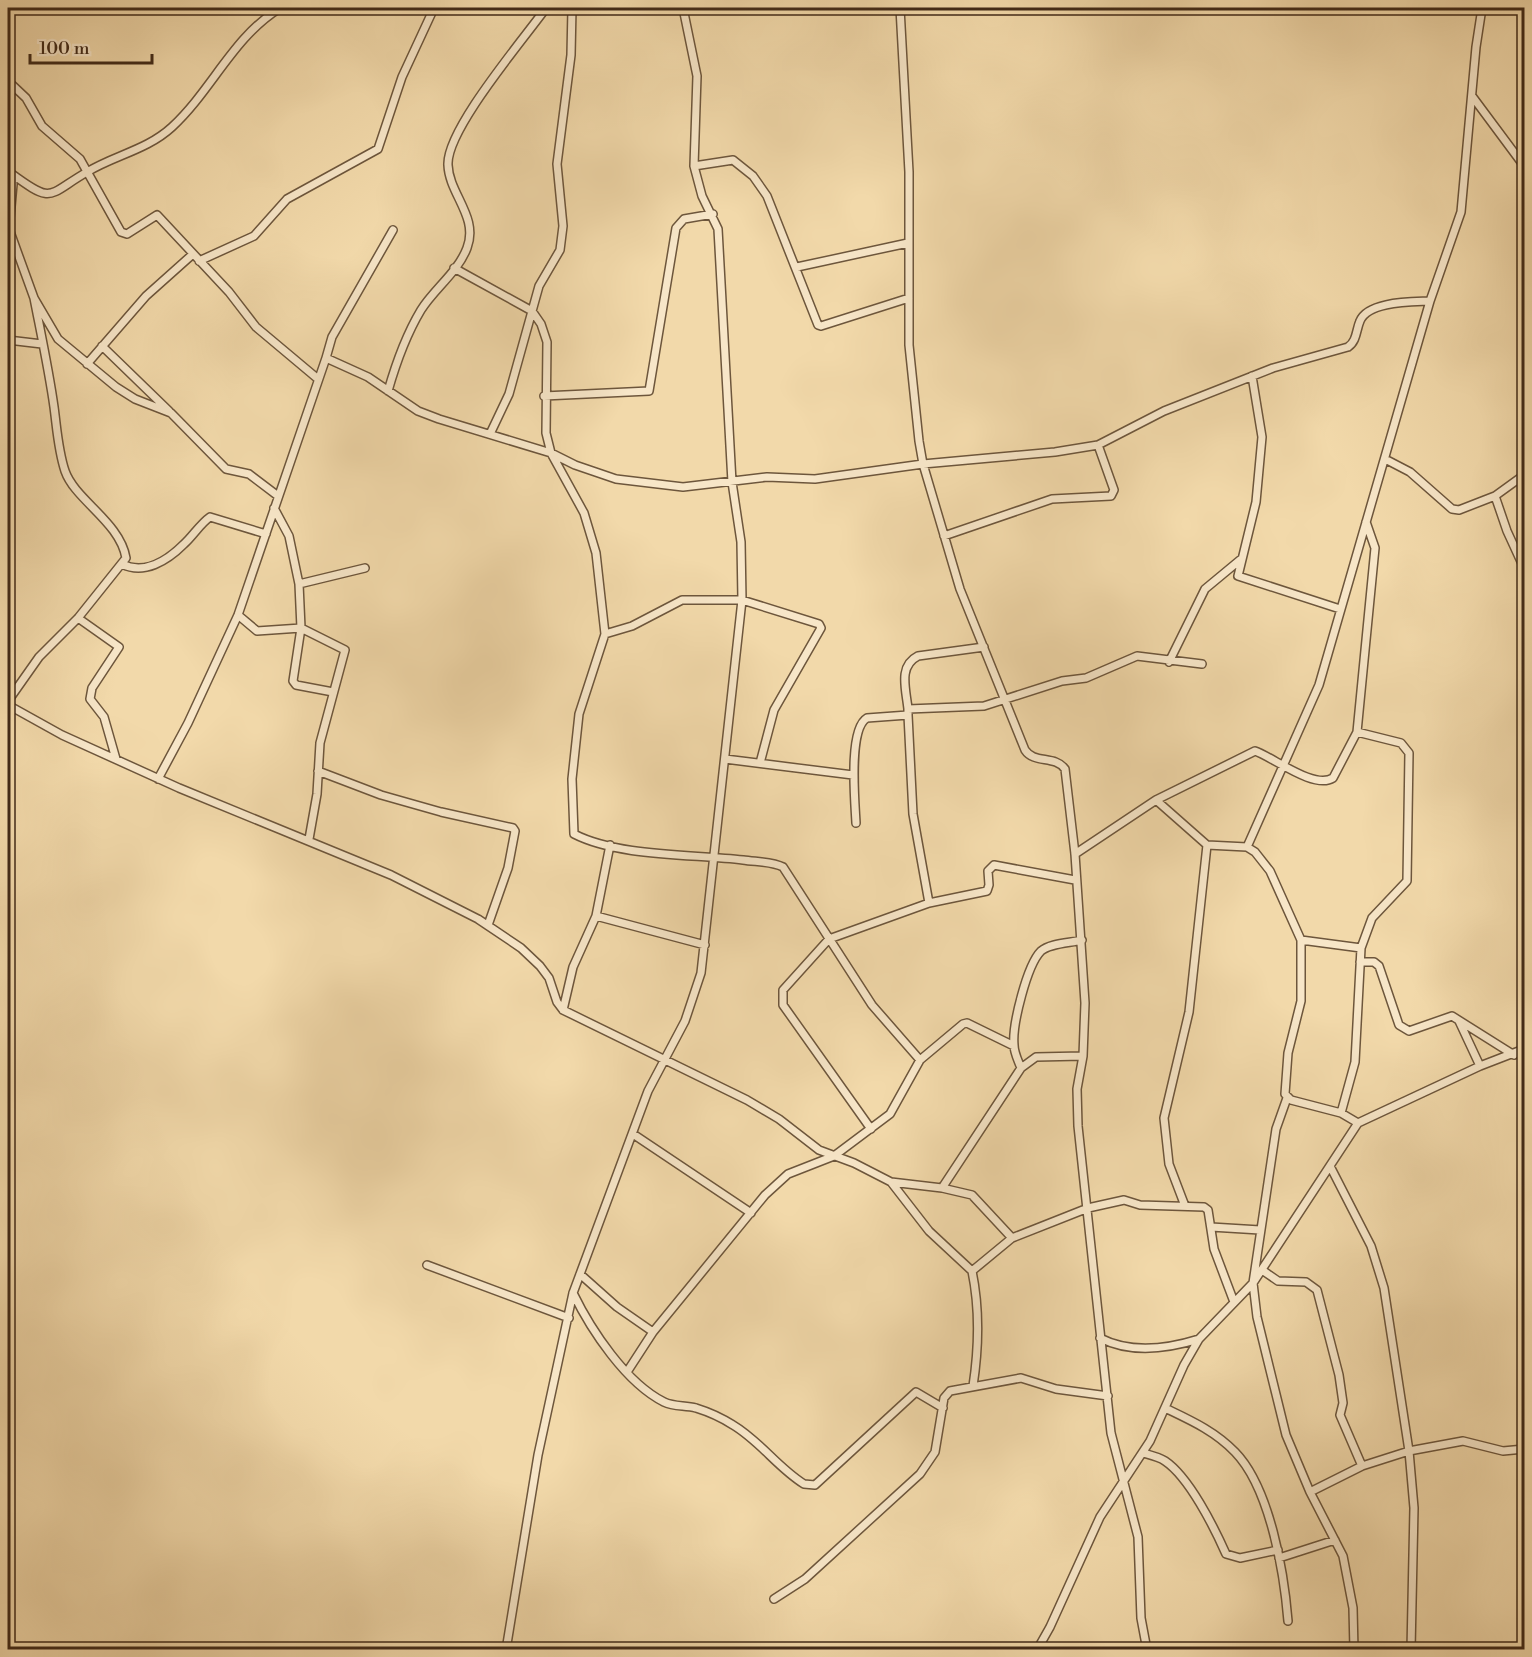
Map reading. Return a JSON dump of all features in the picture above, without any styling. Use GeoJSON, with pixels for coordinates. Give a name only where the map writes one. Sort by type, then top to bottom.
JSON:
{"type":"FeatureCollection","features":[{"type":"Feature","properties":{"kind":"street"},"geometry":{"type":"LineString","coordinates":[[10,171],[44,195],[56,192],[88,171],[131,153],[172,127],[190,108],[243,39],[280,8]]}},
{"type":"Feature","properties":{"kind":"street"},"geometry":{"type":"LineString","coordinates":[[200,261],[254,236],[286,199],[378,149],[402,77],[434,8]]}},
{"type":"Feature","properties":{"kind":"street"},"geometry":{"type":"LineString","coordinates":[[388,390],[407,339],[422,309],[467,249],[471,235],[466,211],[448,167],[449,149],[487,88],[546,8]]}},
{"type":"Feature","properties":{"kind":"street"},"geometry":{"type":"LineString","coordinates":[[490,434],[509,394],[539,286],[560,250],[563,226],[557,164],[571,55],[572,8]]}},
{"type":"Feature","properties":{"kind":"street"},"geometry":{"type":"LineString","coordinates":[[506,1650],[538,1455],[573,1293],[648,1091],[664,1057],[685,1022],[701,973],[705,945],[742,600],[741,542],[732,482],[722,336],[724,302],[718,229],[713,214],[702,196],[694,166],[697,76],[683,8]]}},
{"type":"Feature","properties":{"kind":"street"},"geometry":{"type":"LineString","coordinates":[[900,8],[909,172],[909,345],[923,464],[960,589],[1027,754],[1058,761],[1065,769],[1075,854],[1085,1003],[1083,1056],[1077,1089],[1077,1126],[1088,1208],[1111,1433],[1138,1537],[1141,1618],[1147,1650]]}},
{"type":"Feature","properties":{"kind":"street"},"geometry":{"type":"LineString","coordinates":[[1247,847],[1319,685],[1430,301],[1461,212],[1478,29],[1482,8]]}},
{"type":"Feature","properties":{"kind":"street"},"geometry":{"type":"LineString","coordinates":[[8,81],[26,98],[42,126],[74,152],[88,171],[123,234],[127,234],[157,215],[229,292],[256,327],[318,379]]}},
{"type":"Feature","properties":{"kind":"street"},"geometry":{"type":"LineString","coordinates":[[1472,96],[1524,166]]}},
{"type":"Feature","properties":{"kind":"street"},"geometry":{"type":"LineString","coordinates":[[694,166],[729,159],[753,176],[767,196],[797,267],[814,322],[821,326],[909,298]]}},
{"type":"Feature","properties":{"kind":"street"},"geometry":{"type":"LineString","coordinates":[[10,171],[8,229],[34,298],[58,339],[87,364],[135,399],[171,413]]}},
{"type":"Feature","properties":{"kind":"street"},"geometry":{"type":"LineString","coordinates":[[544,396],[649,391],[676,228],[684,219],[713,214]]}},
{"type":"Feature","properties":{"kind":"street"},"geometry":{"type":"LineString","coordinates":[[158,779],[238,615],[332,337],[393,230]]}},
{"type":"Feature","properties":{"kind":"street"},"geometry":{"type":"LineString","coordinates":[[797,267],[908,243]]}},
{"type":"Feature","properties":{"kind":"street"},"geometry":{"type":"LineString","coordinates":[[87,364],[146,296],[193,254]]}},
{"type":"Feature","properties":{"kind":"street"},"geometry":{"type":"LineString","coordinates":[[454,268],[532,311],[546,333],[544,396],[546,433],[551,453],[577,498],[589,526],[596,553],[605,634],[579,714],[572,779],[572,831],[579,837],[610,845],[657,853],[714,856],[783,867],[872,1005],[920,1060]]}},
{"type":"Feature","properties":{"kind":"street"},"geometry":{"type":"LineString","coordinates":[[34,298],[58,447],[65,473],[115,534],[125,553],[122,564],[78,618],[39,657],[8,703],[62,735],[158,779],[390,874],[488,925],[521,948],[540,966],[549,978],[557,1002],[563,1010],[589,1025],[664,1057],[762,1108],[812,1146],[891,1182],[942,1188],[972,1195],[1012,1238]]}},
{"type":"Feature","properties":{"kind":"street"},"geometry":{"type":"LineString","coordinates":[[326,358],[362,374],[418,411],[551,453],[575,465],[622,480],[675,487],[767,477],[815,479],[923,464],[1055,452],[1098,444],[1164,411],[1252,376],[1352,344],[1360,320],[1371,309],[1401,303],[1430,301]]}},
{"type":"Feature","properties":{"kind":"street"},"geometry":{"type":"LineString","coordinates":[[8,340],[42,344]]}},
{"type":"Feature","properties":{"kind":"street"},"geometry":{"type":"LineString","coordinates":[[102,346],[171,413],[218,463],[232,471],[249,474],[278,496]]}},
{"type":"Feature","properties":{"kind":"street"},"geometry":{"type":"LineString","coordinates":[[1252,376],[1262,437],[1256,502],[1237,572],[1241,578],[1340,609]]}},
{"type":"Feature","properties":{"kind":"street"},"geometry":{"type":"LineString","coordinates":[[944,536],[1052,499],[1111,496],[1114,490],[1098,444]]}},
{"type":"Feature","properties":{"kind":"street"},"geometry":{"type":"LineString","coordinates":[[1385,459],[1410,472],[1452,509],[1459,510],[1495,496],[1524,475]]}},
{"type":"Feature","properties":{"kind":"street"},"geometry":{"type":"LineString","coordinates":[[1495,496],[1507,531],[1524,568]]}},
{"type":"Feature","properties":{"kind":"street"},"geometry":{"type":"LineString","coordinates":[[274,508],[289,536],[299,584],[301,628],[293,681],[296,685],[333,692]]}},
{"type":"Feature","properties":{"kind":"street"},"geometry":{"type":"LineString","coordinates":[[122,564],[133,570],[142,570],[152,566],[183,546],[210,517],[266,534]]}},
{"type":"Feature","properties":{"kind":"street"},"geometry":{"type":"LineString","coordinates":[[1075,854],[1156,800],[1250,752],[1259,752],[1282,767],[1330,780],[1357,732],[1375,548],[1366,522]]}},
{"type":"Feature","properties":{"kind":"street"},"geometry":{"type":"LineString","coordinates":[[1169,662],[1205,589],[1241,560]]}},
{"type":"Feature","properties":{"kind":"street"},"geometry":{"type":"LineString","coordinates":[[299,584],[366,568]]}},
{"type":"Feature","properties":{"kind":"street"},"geometry":{"type":"LineString","coordinates":[[605,634],[632,626],[682,600],[742,600],[816,621],[821,628],[774,710],[760,763]]}},
{"type":"Feature","properties":{"kind":"street"},"geometry":{"type":"LineString","coordinates":[[238,615],[257,632],[301,628],[345,648],[320,744],[309,839]]}},
{"type":"Feature","properties":{"kind":"street"},"geometry":{"type":"LineString","coordinates":[[78,618],[119,647],[92,688],[90,699],[104,717],[116,759]]}},
{"type":"Feature","properties":{"kind":"street"},"geometry":{"type":"LineString","coordinates":[[929,903],[913,814],[904,670],[911,659],[918,656],[984,647]]}},
{"type":"Feature","properties":{"kind":"street"},"geometry":{"type":"LineString","coordinates":[[856,823],[854,775],[858,727],[861,721],[867,718],[908,712],[971,709],[1062,681],[1086,678],[1137,656],[1169,662],[1202,664]]}},
{"type":"Feature","properties":{"kind":"street"},"geometry":{"type":"LineString","coordinates":[[1341,1113],[1354,1062],[1361,948],[1372,918],[1407,882],[1409,753],[1401,743],[1357,732]]}},
{"type":"Feature","properties":{"kind":"street"},"geometry":{"type":"LineString","coordinates":[[725,759],[854,775]]}},
{"type":"Feature","properties":{"kind":"street"},"geometry":{"type":"LineString","coordinates":[[318,771],[381,795],[441,812],[513,828],[515,831],[512,855],[488,925]]}},
{"type":"Feature","properties":{"kind":"street"},"geometry":{"type":"LineString","coordinates":[[1156,800],[1207,845],[1247,847],[1263,860],[1301,940],[1301,1001],[1288,1053],[1285,1094],[1287,1098],[1276,1129],[1253,1282],[1257,1317],[1286,1435],[1310,1492],[1343,1556],[1353,1608],[1354,1650]]}},
{"type":"Feature","properties":{"kind":"street"},"geometry":{"type":"LineString","coordinates":[[563,1010],[573,967],[597,916],[610,845]]}},
{"type":"Feature","properties":{"kind":"street"},"geometry":{"type":"LineString","coordinates":[[1185,1206],[1169,1164],[1164,1118],[1189,1012],[1207,845]]}},
{"type":"Feature","properties":{"kind":"street"},"geometry":{"type":"LineString","coordinates":[[871,1128],[783,1005],[783,990],[829,939],[929,903],[987,891],[988,871],[994,865],[1075,880]]}},
{"type":"Feature","properties":{"kind":"street"},"geometry":{"type":"LineString","coordinates":[[597,916],[705,945]]}},
{"type":"Feature","properties":{"kind":"street"},"geometry":{"type":"LineString","coordinates":[[1021,1068],[1014,1046],[1014,1023],[1025,986],[1039,955],[1047,948],[1082,940]]}},
{"type":"Feature","properties":{"kind":"street"},"geometry":{"type":"LineString","coordinates":[[1301,940],[1361,948]]}},
{"type":"Feature","properties":{"kind":"street"},"geometry":{"type":"LineString","coordinates":[[1360,962],[1374,962],[1379,966],[1399,1025],[1403,1028],[1409,1031],[1449,1016],[1514,1055]]}},
{"type":"Feature","properties":{"kind":"street"},"geometry":{"type":"LineString","coordinates":[[1459,1021],[1480,1066]]}},
{"type":"Feature","properties":{"kind":"street"},"geometry":{"type":"LineString","coordinates":[[627,1372],[653,1332],[765,1195],[788,1174],[834,1156],[895,1109],[920,1060],[965,1023],[1014,1046]]}},
{"type":"Feature","properties":{"kind":"street"},"geometry":{"type":"LineString","coordinates":[[1036,1650],[1050,1627],[1100,1517],[1143,1453],[1184,1365],[1199,1340],[1262,1270],[1358,1123],[1480,1066],[1524,1051]]}},
{"type":"Feature","properties":{"kind":"street"},"geometry":{"type":"LineString","coordinates":[[942,1188],[1021,1068],[1036,1057],[1083,1056]]}},
{"type":"Feature","properties":{"kind":"street"},"geometry":{"type":"LineString","coordinates":[[1287,1098],[1341,1113],[1358,1123]]}},
{"type":"Feature","properties":{"kind":"street"},"geometry":{"type":"LineString","coordinates":[[633,1134],[751,1213]]}},
{"type":"Feature","properties":{"kind":"street"},"geometry":{"type":"LineString","coordinates":[[1330,1166],[1371,1246],[1384,1288],[1409,1450],[1414,1508],[1411,1650]]}},
{"type":"Feature","properties":{"kind":"street"},"geometry":{"type":"LineString","coordinates":[[891,1182],[928,1231],[972,1271],[978,1301],[979,1326],[973,1386]]}},
{"type":"Feature","properties":{"kind":"street"},"geometry":{"type":"LineString","coordinates":[[972,1271],[1012,1238],[1088,1208],[1124,1200],[1140,1205],[1206,1208],[1214,1248],[1234,1302]]}},
{"type":"Feature","properties":{"kind":"street"},"geometry":{"type":"LineString","coordinates":[[1210,1227],[1260,1230]]}},
{"type":"Feature","properties":{"kind":"street"},"geometry":{"type":"LineString","coordinates":[[426,1265],[569,1318]]}},
{"type":"Feature","properties":{"kind":"street"},"geometry":{"type":"LineString","coordinates":[[1262,1270],[1278,1281],[1306,1282],[1317,1290],[1339,1375],[1343,1403],[1340,1415],[1362,1466]]}},
{"type":"Feature","properties":{"kind":"street"},"geometry":{"type":"LineString","coordinates":[[580,1274],[617,1307],[653,1332]]}},
{"type":"Feature","properties":{"kind":"street"},"geometry":{"type":"LineString","coordinates":[[573,1293],[589,1323],[627,1372],[654,1396],[666,1403],[694,1407],[734,1425],[753,1438],[804,1484],[816,1485],[916,1392],[943,1408]]}},
{"type":"Feature","properties":{"kind":"street"},"geometry":{"type":"LineString","coordinates":[[1100,1338],[1112,1344],[1134,1348],[1163,1348],[1199,1340]]}},
{"type":"Feature","properties":{"kind":"street"},"geometry":{"type":"LineString","coordinates":[[774,1599],[806,1579],[920,1474],[935,1452],[947,1393],[1021,1378],[1056,1389],[1108,1396]]}},
{"type":"Feature","properties":{"kind":"street"},"geometry":{"type":"LineString","coordinates":[[1165,1408],[1204,1427],[1234,1450],[1246,1464],[1261,1494],[1279,1554],[1288,1621]]}},
{"type":"Feature","properties":{"kind":"street"},"geometry":{"type":"LineString","coordinates":[[1310,1492],[1362,1466],[1409,1450],[1462,1441],[1503,1452],[1524,1449]]}},
{"type":"Feature","properties":{"kind":"street"},"geometry":{"type":"LineString","coordinates":[[1143,1453],[1162,1459],[1174,1468],[1208,1515],[1226,1554],[1240,1558],[1279,1554],[1335,1540]]}}]}
